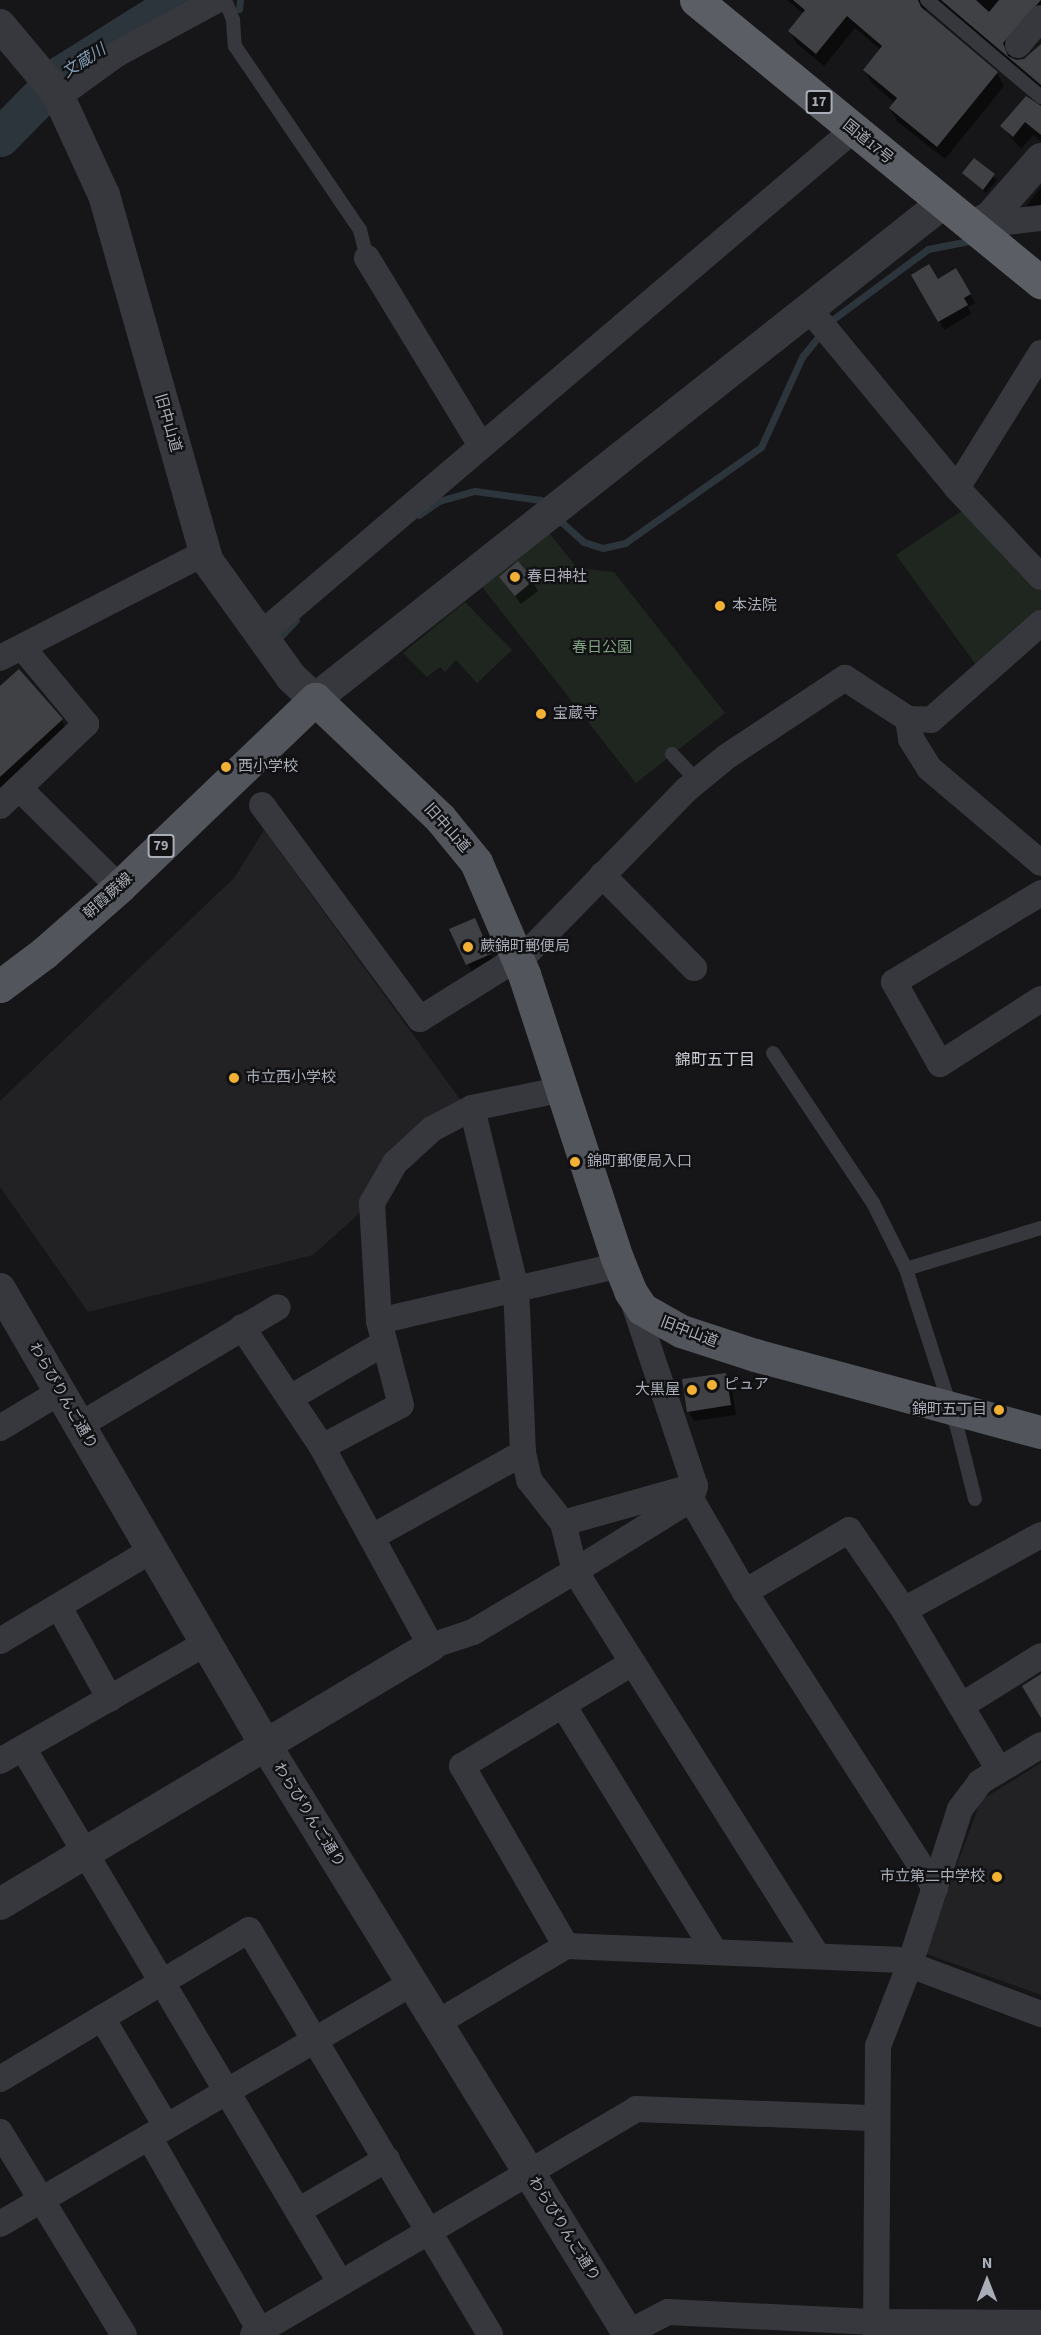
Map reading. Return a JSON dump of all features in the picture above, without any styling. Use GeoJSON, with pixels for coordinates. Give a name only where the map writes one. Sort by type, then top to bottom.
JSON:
{"type":"FeatureCollection","features":[{"type":"Feature","properties":{"kind":"highway","name":"国道17号"},"geometry":{"type":"LineString","coordinates":[[696,0],[1041,282]]}},
{"type":"Feature","properties":{"kind":"main road","name":"朝霞蕨線"},"geometry":{"type":"LineString","coordinates":[[0,986],[44,953],[119,887],[315,699]]}},
{"type":"Feature","properties":{"kind":"main road","name":"旧中山道"},"geometry":{"type":"LineString","coordinates":[[315,699],[457,837],[476,862],[518,958],[564,1089],[625,1278],[642,1309],[681,1332],[1041,1432]]}},
{"type":"Feature","properties":{"kind":"street"},"geometry":{"type":"LineString","coordinates":[[53,87],[217,0]]}},
{"type":"Feature","properties":{"kind":"street"},"geometry":{"type":"LineString","coordinates":[[1018,45],[1041,18]]}},
{"type":"Feature","properties":{"kind":"street","name":"旧中山道"},"geometry":{"type":"LineString","coordinates":[[0,26],[53,87],[104,195],[204,553],[291,677],[315,699]]}},
{"type":"Feature","properties":{"kind":"street"},"geometry":{"type":"LineString","coordinates":[[261,634],[480,444],[853,130]]}},
{"type":"Feature","properties":{"kind":"street"},"geometry":{"type":"LineString","coordinates":[[983,233],[991,216],[1041,159]]}},
{"type":"Feature","properties":{"kind":"street"},"geometry":{"type":"LineString","coordinates":[[315,699],[564,503],[819,322],[943,203]]}},
{"type":"Feature","properties":{"kind":"street"},"geometry":{"type":"LineString","coordinates":[[983,233],[1041,218]]}},
{"type":"Feature","properties":{"kind":"street"},"geometry":{"type":"LineString","coordinates":[[367,258],[480,444]]}},
{"type":"Feature","properties":{"kind":"street"},"geometry":{"type":"LineString","coordinates":[[819,322],[957,488],[1041,577]]}},
{"type":"Feature","properties":{"kind":"street"},"geometry":{"type":"LineString","coordinates":[[957,488],[1041,353]]}},
{"type":"Feature","properties":{"kind":"street"},"geometry":{"type":"LineString","coordinates":[[0,806],[86,724],[11,652],[204,553]]}},
{"type":"Feature","properties":{"kind":"street"},"geometry":{"type":"LineString","coordinates":[[262,805],[420,1019],[518,958],[697,781],[726,757],[845,678],[908,719],[931,720],[1041,623]]}},
{"type":"Feature","properties":{"kind":"street"},"geometry":{"type":"LineString","coordinates":[[908,719],[911,739],[929,768],[1041,863]]}},
{"type":"Feature","properties":{"kind":"street"},"geometry":{"type":"LineString","coordinates":[[19,788],[119,887]]}},
{"type":"Feature","properties":{"kind":"street"},"geometry":{"type":"LineString","coordinates":[[602,876],[694,968]]}},
{"type":"Feature","properties":{"kind":"street"},"geometry":{"type":"LineString","coordinates":[[1041,893],[894,981],[940,1064],[1041,999]]}},
{"type":"Feature","properties":{"kind":"street"},"geometry":{"type":"LineString","coordinates":[[322,1447],[401,1405],[381,1332],[372,1203],[395,1163],[432,1129],[471,1108],[564,1089]]}},
{"type":"Feature","properties":{"kind":"street"},"geometry":{"type":"LineString","coordinates":[[471,1108],[516,1288],[523,1453],[529,1480],[563,1523],[575,1571],[817,1956]]}},
{"type":"Feature","properties":{"kind":"street"},"geometry":{"type":"LineString","coordinates":[[290,1398],[381,1332],[516,1288],[625,1278],[693,1492],[746,1592],[934,1888]]}},
{"type":"Feature","properties":{"kind":"street","name":"わらびりんご通り"},"geometry":{"type":"LineString","coordinates":[[0,1289],[265,1744],[628,2334]]}},
{"type":"Feature","properties":{"kind":"street"},"geometry":{"type":"LineString","coordinates":[[80,1425],[278,1307]]}},
{"type":"Feature","properties":{"kind":"street"},"geometry":{"type":"LineString","coordinates":[[242,1327],[322,1447],[431,1646]]}},
{"type":"Feature","properties":{"kind":"street"},"geometry":{"type":"LineString","coordinates":[[0,1428],[60,1392]]}},
{"type":"Feature","properties":{"kind":"street"},"geometry":{"type":"LineString","coordinates":[[372,1537],[523,1453]]}},
{"type":"Feature","properties":{"kind":"street"},"geometry":{"type":"LineString","coordinates":[[563,1523],[693,1492]]}},
{"type":"Feature","properties":{"kind":"street"},"geometry":{"type":"LineString","coordinates":[[0,1904],[431,1646],[473,1632],[575,1571],[693,1492]]}},
{"type":"Feature","properties":{"kind":"street"},"geometry":{"type":"LineString","coordinates":[[746,1592],[849,1530],[904,1610],[999,1770]]}},
{"type":"Feature","properties":{"kind":"street"},"geometry":{"type":"LineString","coordinates":[[904,1610],[1041,1535]]}},
{"type":"Feature","properties":{"kind":"street"},"geometry":{"type":"LineString","coordinates":[[0,1641],[152,1550]]}},
{"type":"Feature","properties":{"kind":"street"},"geometry":{"type":"LineString","coordinates":[[59,1607],[110,1700]]}},
{"type":"Feature","properties":{"kind":"street"},"geometry":{"type":"LineString","coordinates":[[0,1761],[206,1643]]}},
{"type":"Feature","properties":{"kind":"street"},"geometry":{"type":"LineString","coordinates":[[961,1706],[1041,1656]]}},
{"type":"Feature","properties":{"kind":"street"},"geometry":{"type":"LineString","coordinates":[[566,1946],[462,1766],[632,1663]]}},
{"type":"Feature","properties":{"kind":"street"},"geometry":{"type":"LineString","coordinates":[[563,1705],[715,1952]]}},
{"type":"Feature","properties":{"kind":"street"},"geometry":{"type":"LineString","coordinates":[[876,2329],[875,2118],[878,2046],[909,1967],[960,1809],[980,1782],[1041,1745]]}},
{"type":"Feature","properties":{"kind":"street"},"geometry":{"type":"LineString","coordinates":[[23,1748],[340,2282]]}},
{"type":"Feature","properties":{"kind":"street"},"geometry":{"type":"LineString","coordinates":[[0,2079],[249,1930],[430,2230],[490,2335]]}},
{"type":"Feature","properties":{"kind":"street"},"geometry":{"type":"LineString","coordinates":[[436,2023],[566,1946],[897,1960],[909,1967],[1041,2014]]}},
{"type":"Feature","properties":{"kind":"street"},"geometry":{"type":"LineString","coordinates":[[0,2224],[412,1983]]}},
{"type":"Feature","properties":{"kind":"street"},"geometry":{"type":"LineString","coordinates":[[102,2018],[257,2333],[636,2109],[875,2118]]}},
{"type":"Feature","properties":{"kind":"street"},"geometry":{"type":"LineString","coordinates":[[0,2132],[124,2335]]}},
{"type":"Feature","properties":{"kind":"street"},"geometry":{"type":"LineString","coordinates":[[298,2211],[387,2159]]}},
{"type":"Feature","properties":{"kind":"street"},"geometry":{"type":"LineString","coordinates":[[628,2334],[668,2312],[876,2329],[1041,2323]]}},
{"type":"Feature","properties":{"kind":"lane"},"geometry":{"type":"LineString","coordinates":[[225,0],[233,20],[235,46],[360,230],[367,258]]}},
{"type":"Feature","properties":{"kind":"lane"},"geometry":{"type":"LineString","coordinates":[[927,0],[1041,97]]}},
{"type":"Feature","properties":{"kind":"lane"},"geometry":{"type":"LineString","coordinates":[[672,754],[697,781]]}},
{"type":"Feature","properties":{"kind":"lane"},"geometry":{"type":"LineString","coordinates":[[773,1053],[873,1203],[906,1269],[950,1408],[975,1499]]}},
{"type":"Feature","properties":{"kind":"lane"},"geometry":{"type":"LineString","coordinates":[[906,1269],[1041,1228]]}},
{"type":"Feature","properties":{"kind":"shaded area","name":"市立西小学校"},"geometry":{"type":"Polygon","coordinates":[[[264,830],[462,1102],[363,1210],[313,1255],[88,1312],[0,1187],[0,1101],[235,877],[264,830]]]}},
{"type":"Feature","properties":{"kind":"shaded area","name":"市立第二中学校"},"geometry":{"type":"Polygon","coordinates":[[[1041,1763],[1041,1995],[924,1953],[981,1800],[1041,1763]]]}},
{"type":"Feature","properties":{"kind":"green space"},"geometry":{"type":"Polygon","coordinates":[[[963,510],[1041,587],[1041,608],[979,669],[896,555],[963,510]]]}},
{"type":"Feature","properties":{"kind":"green space","name":"春日公園"},"geometry":{"type":"Polygon","coordinates":[[[547,530],[577,568],[614,572],[725,713],[636,783],[479,583],[547,530]]]}},
{"type":"Feature","properties":{"kind":"green space"},"geometry":{"type":"Polygon","coordinates":[[[465,602],[512,650],[477,683],[456,660],[445,672],[440,667],[427,677],[403,653],[465,602]]]}},
{"type":"Feature","properties":{"kind":"building"},"geometry":{"type":"Polygon","coordinates":[[[793,0],[918,0],[921,7],[998,72],[937,147],[889,108],[897,98],[863,70],[882,46],[847,16],[816,54],[788,31],[805,10],[793,0]]]}},
{"type":"Feature","properties":{"kind":"building"},"geometry":{"type":"Polygon","coordinates":[[[941,0],[976,0],[989,12],[999,0],[1041,0],[1003,43],[1008,56],[1016,60],[1024,59],[1041,44],[1041,85],[941,0]]]}},
{"type":"Feature","properties":{"kind":"building"},"geometry":{"type":"Polygon","coordinates":[[[1026,96],[1041,106],[1041,135],[1025,122],[1013,137],[1000,126],[1026,96]]]}},
{"type":"Feature","properties":{"kind":"building"},"geometry":{"type":"Polygon","coordinates":[[[974,158],[995,174],[983,190],[962,173],[974,158]]]}},
{"type":"Feature","properties":{"kind":"building"},"geometry":{"type":"Polygon","coordinates":[[[929,264],[938,279],[956,268],[971,294],[964,298],[968,305],[938,322],[911,275],[929,264]]]}},
{"type":"Feature","properties":{"kind":"building","name":"春日神社"},"geometry":{"type":"Polygon","coordinates":[[[518,561],[534,580],[515,596],[499,577],[518,561]]]}},
{"type":"Feature","properties":{"kind":"building"},"geometry":{"type":"Polygon","coordinates":[[[19,669],[63,719],[0,777],[0,686],[19,669]]]}},
{"type":"Feature","properties":{"kind":"building"},"geometry":{"type":"Polygon","coordinates":[[[475,918],[491,954],[466,965],[449,929],[475,918]]]}},
{"type":"Feature","properties":{"kind":"building"},"geometry":{"type":"Polygon","coordinates":[[[726,1373],[731,1405],[687,1412],[682,1379],[726,1373]]]}},
{"type":"Feature","properties":{"kind":"building"},"geometry":{"type":"Polygon","coordinates":[[[1041,1674],[1041,1718],[1022,1686],[1041,1674]]]}},
{"type":"Feature","properties":{"kind":"waterway","name":"文蔵川"},"geometry":{"type":"LineString","coordinates":[[0,137],[62,74],[180,0]]}},
{"type":"Feature","properties":{"kind":"waterway"},"geometry":{"type":"LineString","coordinates":[[239,9],[240,0]]}},
{"type":"Feature","properties":{"kind":"waterway"},"geometry":{"type":"LineString","coordinates":[[828,323],[928,249],[974,240]]}},
{"type":"Feature","properties":{"kind":"waterway"},"geometry":{"type":"LineString","coordinates":[[557,518],[584,542],[603,548],[625,543],[761,447],[802,357],[822,332]]}},
{"type":"Feature","properties":{"kind":"waterway"},"geometry":{"type":"LineString","coordinates":[[419,515],[439,501],[475,491],[540,500],[545,506]]}},
{"type":"Feature","properties":{"kind":"waterway"},"geometry":{"type":"LineString","coordinates":[[275,642],[296,620]]}},
{"type":"Feature","properties":{"kind":"place","name":"春日神社"},"geometry":{"type":"Point","coordinates":[515,577]}},
{"type":"Feature","properties":{"kind":"place","name":"本法院"},"geometry":{"type":"Point","coordinates":[720,606]}},
{"type":"Feature","properties":{"kind":"place","name":"宝蔵寺"},"geometry":{"type":"Point","coordinates":[541,714]}},
{"type":"Feature","properties":{"kind":"place","name":"西小学校"},"geometry":{"type":"Point","coordinates":[226,767]}},
{"type":"Feature","properties":{"kind":"place","name":"蕨錦町郵便局"},"geometry":{"type":"Point","coordinates":[468,947]}},
{"type":"Feature","properties":{"kind":"place","name":"市立西小学校"},"geometry":{"type":"Point","coordinates":[234,1078]}},
{"type":"Feature","properties":{"kind":"place","name":"錦町郵便局入口"},"geometry":{"type":"Point","coordinates":[575,1162]}},
{"type":"Feature","properties":{"kind":"place","name":"ピュア"},"geometry":{"type":"Point","coordinates":[712,1385]}},
{"type":"Feature","properties":{"kind":"place","name":"大黒屋"},"geometry":{"type":"Point","coordinates":[692,1390]}},
{"type":"Feature","properties":{"kind":"place","name":"錦町五丁目"},"geometry":{"type":"Point","coordinates":[999,1410]}},
{"type":"Feature","properties":{"kind":"place","name":"市立第二中学校"},"geometry":{"type":"Point","coordinates":[997,1877]}},
{"type":"Feature","properties":{"kind":"district","name":"錦町五丁目"},"geometry":{"type":"Point","coordinates":[715,1060]}}]}
